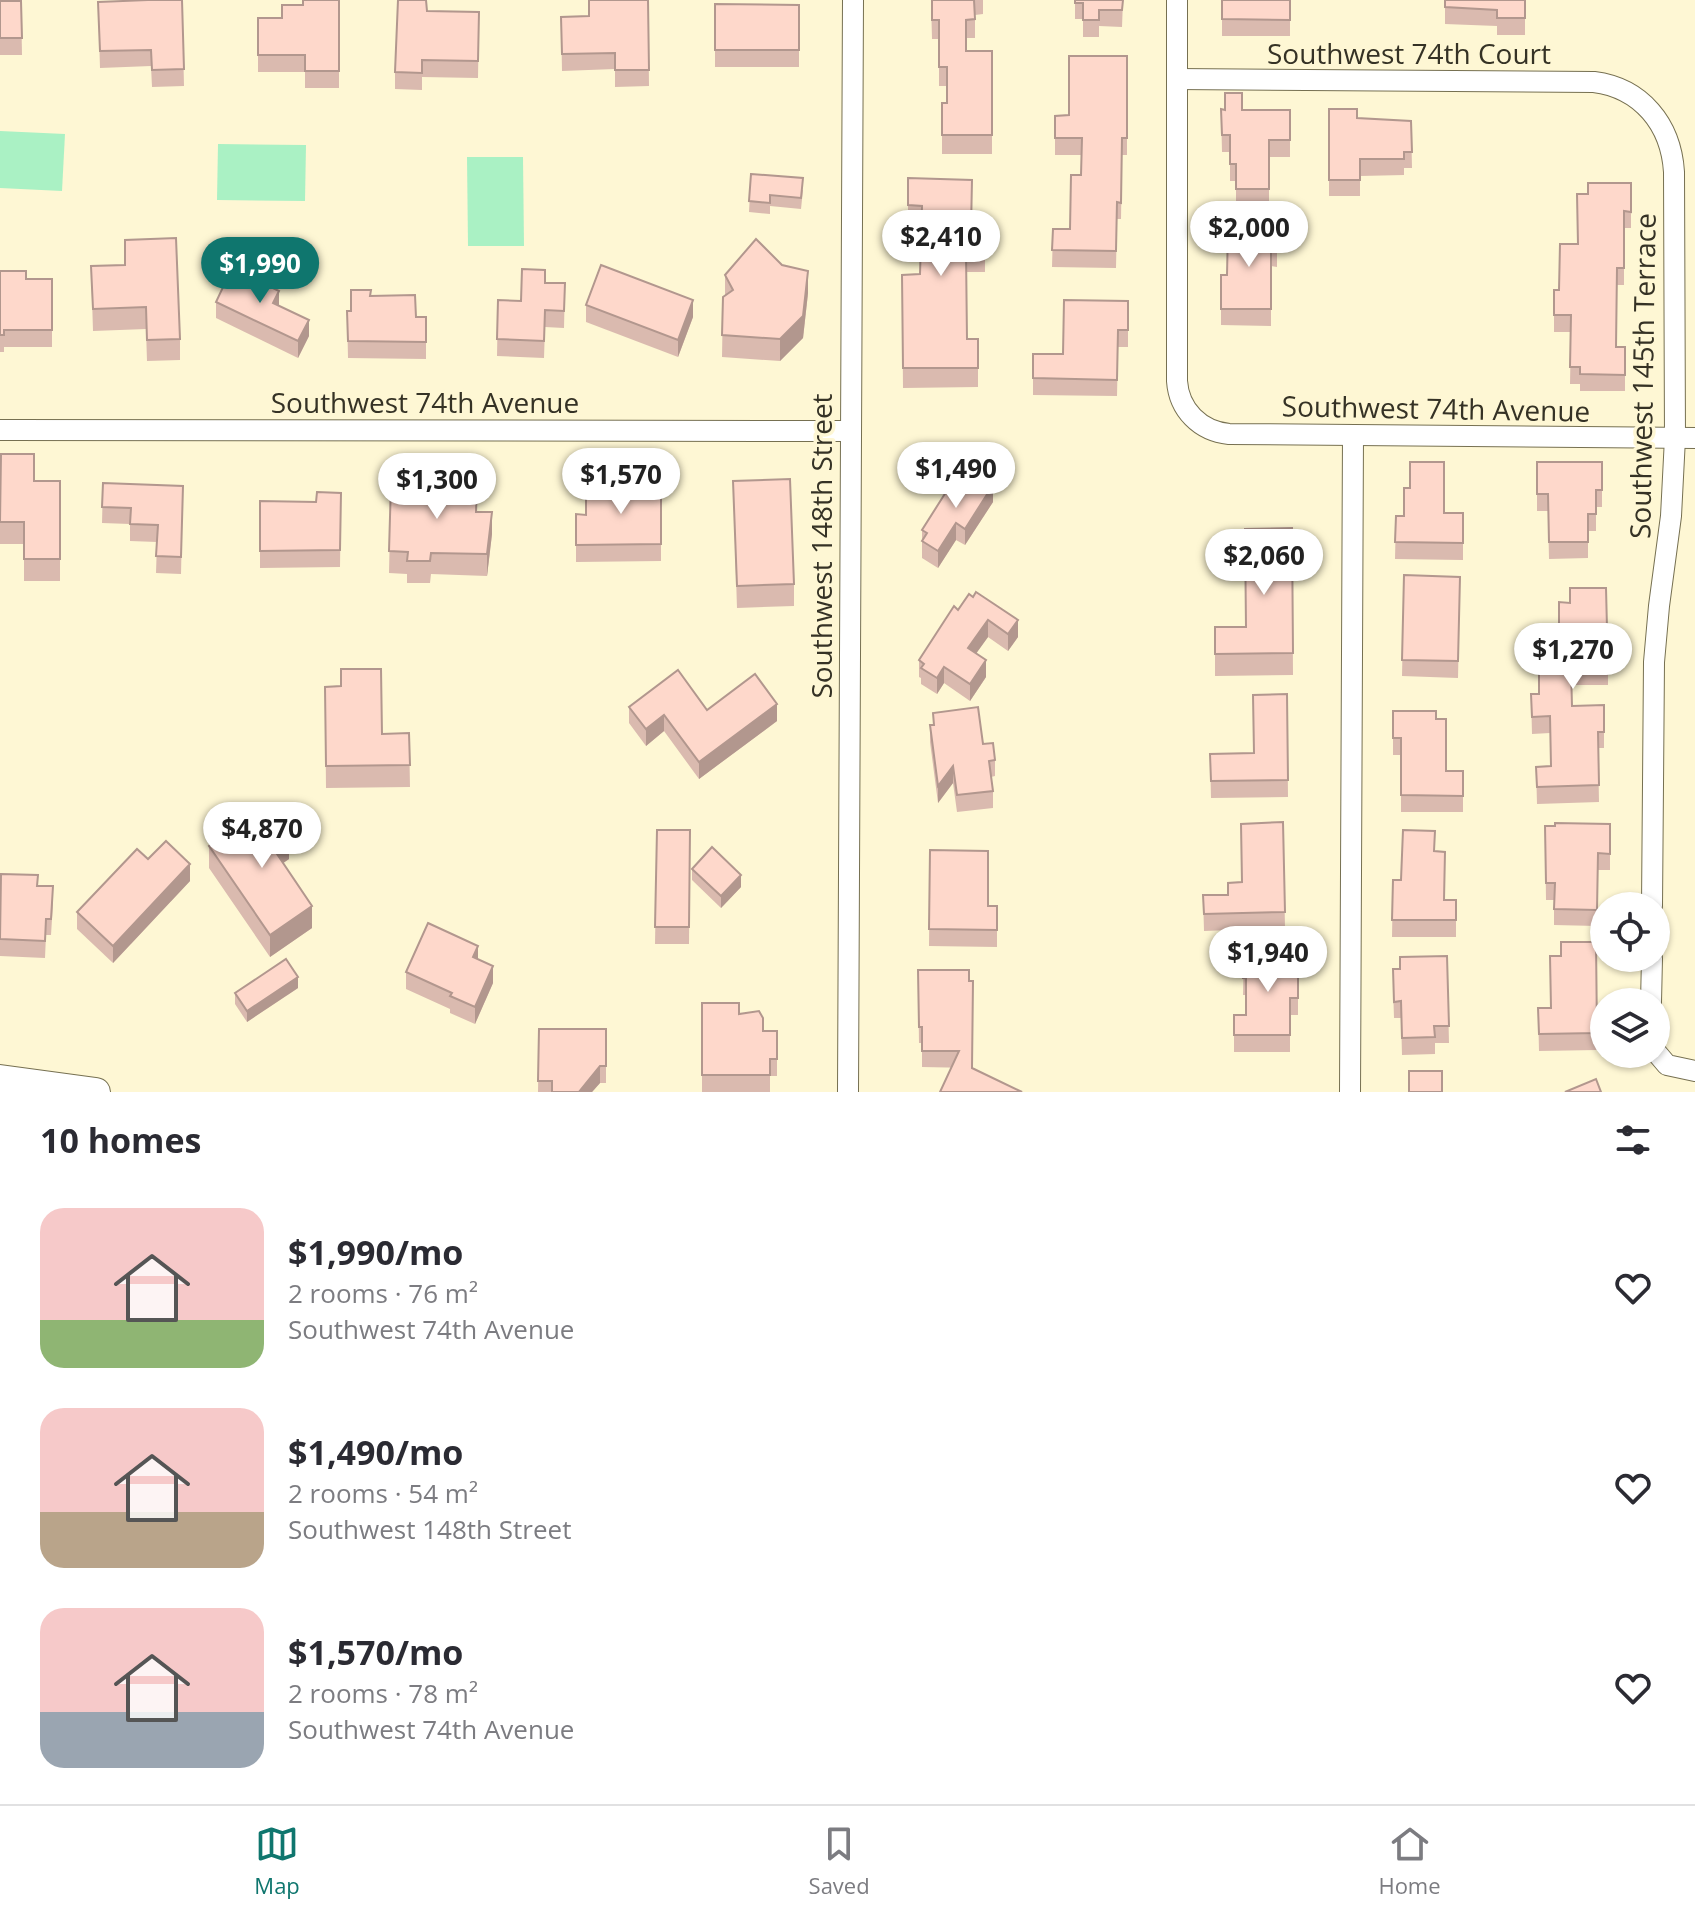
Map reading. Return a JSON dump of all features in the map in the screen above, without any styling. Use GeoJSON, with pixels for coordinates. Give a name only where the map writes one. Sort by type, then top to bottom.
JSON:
{"type":"FeatureCollection","features":[{"type":"Feature","properties":{"kind":"main road"},"geometry":{"type":"LineString","coordinates":[[0,1079],[96,1092]]}},
{"type":"Feature","properties":{"kind":"street","name":"Southwest 148th Street"},"geometry":{"type":"LineString","coordinates":[[848,1092],[853,0]]}},
{"type":"Feature","properties":{"kind":"street"},"geometry":{"type":"LineString","coordinates":[[1177,0],[1177,79]]}},
{"type":"Feature","properties":{"kind":"street","name":"Southwest 74th Avenue"},"geometry":{"type":"LineString","coordinates":[[1177,79],[1177,374],[1179,393],[1185,408],[1202,425],[1223,433],[1685,438]]}},
{"type":"Feature","properties":{"kind":"street","name":"Southwest 74th Court"},"geometry":{"type":"LineString","coordinates":[[1177,79],[1584,81],[1613,85],[1637,97]]}},
{"type":"Feature","properties":{"kind":"street","name":"Southwest 145th Terrace"},"geometry":{"type":"LineString","coordinates":[[1637,97],[1658,121],[1673,160],[1685,438],[1671,516],[1654,662],[1652,892]]}},
{"type":"Feature","properties":{"kind":"street","name":"Southwest 74th Avenue"},"geometry":{"type":"LineString","coordinates":[[0,430],[849,431]]}},
{"type":"Feature","properties":{"kind":"street"},"geometry":{"type":"LineString","coordinates":[[1350,1092],[1353,435]]}},
{"type":"Feature","properties":{"kind":"street"},"geometry":{"type":"LineString","coordinates":[[1670,1066],[1695,1071]]}},
{"type":"Feature","properties":{"kind":"green space"},"geometry":{"type":"Polygon","coordinates":[[[0,131],[65,134],[62,191],[0,188],[0,131]]]}},
{"type":"Feature","properties":{"kind":"green space"},"geometry":{"type":"Polygon","coordinates":[[[218,144],[306,145],[305,201],[217,200],[218,144]]]}},
{"type":"Feature","properties":{"kind":"green space"},"geometry":{"type":"Polygon","coordinates":[[[467,157],[523,157],[524,246],[468,246],[467,157]]]}},
{"type":"Feature","properties":{"kind":"building"},"geometry":{"type":"Polygon","coordinates":[[[182,0],[184,69],[152,70],[151,50],[100,51],[98,2],[182,0]]]}},
{"type":"Feature","properties":{"kind":"building"},"geometry":{"type":"Polygon","coordinates":[[[303,0],[339,0],[339,71],[305,71],[305,55],[258,55],[258,18],[282,18],[282,5],[303,5],[303,0]]]}},
{"type":"Feature","properties":{"kind":"building"},"geometry":{"type":"Polygon","coordinates":[[[398,0],[426,0],[427,11],[479,12],[478,61],[422,60],[422,73],[395,72],[398,0]]]}},
{"type":"Feature","properties":{"kind":"building"},"geometry":{"type":"Polygon","coordinates":[[[589,0],[648,0],[649,70],[615,70],[615,53],[562,54],[561,17],[589,16],[589,0]]]}},
{"type":"Feature","properties":{"kind":"building"},"geometry":{"type":"Polygon","coordinates":[[[932,0],[974,0],[975,19],[966,20],[966,51],[992,51],[992,135],[942,135],[942,103],[947,103],[947,67],[939,67],[939,20],[932,20],[932,0]]]}},
{"type":"Feature","properties":{"kind":"building"},"geometry":{"type":"Polygon","coordinates":[[[1075,0],[1123,0],[1122,10],[1099,10],[1099,20],[1083,20],[1083,3],[1075,3],[1075,0]]]}},
{"type":"Feature","properties":{"kind":"building"},"geometry":{"type":"Polygon","coordinates":[[[1222,0],[1290,0],[1290,20],[1222,19],[1222,0]]]}},
{"type":"Feature","properties":{"kind":"building"},"geometry":{"type":"Polygon","coordinates":[[[1445,0],[1525,0],[1525,18],[1497,18],[1497,10],[1445,7],[1445,0]]]}},
{"type":"Feature","properties":{"kind":"building"},"geometry":{"type":"Polygon","coordinates":[[[0,1],[21,1],[22,38],[0,38],[0,1]]]}},
{"type":"Feature","properties":{"kind":"building"},"geometry":{"type":"Polygon","coordinates":[[[715,4],[799,5],[799,50],[715,50],[715,4]]]}},
{"type":"Feature","properties":{"kind":"building"},"geometry":{"type":"Polygon","coordinates":[[[1069,56],[1127,56],[1127,138],[1122,138],[1121,203],[1117,202],[1116,251],[1052,250],[1053,229],[1070,229],[1071,175],[1081,175],[1082,138],[1055,138],[1055,116],[1069,115],[1069,56]]]}},
{"type":"Feature","properties":{"kind":"building"},"geometry":{"type":"Polygon","coordinates":[[[1225,93],[1242,93],[1242,110],[1290,110],[1290,140],[1269,140],[1269,189],[1236,189],[1236,164],[1230,164],[1230,135],[1222,135],[1221,109],[1225,110],[1225,93]]]}},
{"type":"Feature","properties":{"kind":"building"},"geometry":{"type":"Polygon","coordinates":[[[1329,109],[1357,109],[1357,118],[1411,121],[1412,152],[1404,152],[1404,159],[1360,159],[1360,180],[1329,180],[1329,109]]]}},
{"type":"Feature","properties":{"kind":"building"},"geometry":{"type":"Polygon","coordinates":[[[751,174],[803,178],[801,198],[770,195],[770,203],[749,201],[751,174]]]}},
{"type":"Feature","properties":{"kind":"building"},"geometry":{"type":"Polygon","coordinates":[[[908,178],[972,180],[971,229],[985,229],[985,253],[966,252],[967,339],[978,339],[978,368],[903,368],[902,275],[920,274],[922,206],[908,205],[908,178]]]}},
{"type":"Feature","properties":{"kind":"building"},"geometry":{"type":"Polygon","coordinates":[[[1588,183],[1631,183],[1631,212],[1624,211],[1624,268],[1617,268],[1616,347],[1625,347],[1625,375],[1580,374],[1580,367],[1570,367],[1571,315],[1554,315],[1554,290],[1559,290],[1560,244],[1578,244],[1577,194],[1588,194],[1588,183]]]}},
{"type":"Feature","properties":{"kind":"building"},"geometry":{"type":"Polygon","coordinates":[[[1228,227],[1277,228],[1277,250],[1271,250],[1271,309],[1221,309],[1221,275],[1227,275],[1228,227]]]}},
{"type":"Feature","properties":{"kind":"building"},"geometry":{"type":"Polygon","coordinates":[[[176,238],[180,339],[147,340],[146,307],[93,309],[91,266],[125,265],[125,240],[176,238]]]}},
{"type":"Feature","properties":{"kind":"building"},"geometry":{"type":"Polygon","coordinates":[[[756,239],[782,265],[808,271],[803,316],[780,339],[722,335],[723,297],[733,290],[725,275],[756,239]]]}},
{"type":"Feature","properties":{"kind":"building"},"geometry":{"type":"Polygon","coordinates":[[[601,265],[693,300],[678,340],[586,305],[601,265]]]}},
{"type":"Feature","properties":{"kind":"building"},"geometry":{"type":"Polygon","coordinates":[[[232,268],[279,291],[273,303],[309,320],[298,341],[216,302],[232,268]]]}},
{"type":"Feature","properties":{"kind":"building"},"geometry":{"type":"Polygon","coordinates":[[[522,269],[545,270],[545,283],[565,283],[564,311],[545,310],[544,341],[497,339],[498,300],[521,301],[522,269]]]}},
{"type":"Feature","properties":{"kind":"building"},"geometry":{"type":"Polygon","coordinates":[[[0,271],[26,271],[26,279],[52,279],[52,330],[4,330],[4,335],[0,335],[0,271]]]}},
{"type":"Feature","properties":{"kind":"building"},"geometry":{"type":"Polygon","coordinates":[[[351,290],[371,290],[370,296],[415,295],[416,317],[426,317],[426,342],[348,341],[347,311],[351,311],[351,290]]]}},
{"type":"Feature","properties":{"kind":"building"},"geometry":{"type":"Polygon","coordinates":[[[1064,300],[1128,301],[1128,330],[1118,330],[1117,380],[1033,378],[1033,354],[1063,354],[1064,300]]]}},
{"type":"Feature","properties":{"kind":"building"},"geometry":{"type":"Polygon","coordinates":[[[1,454],[34,454],[34,481],[60,481],[60,559],[24,559],[24,522],[0,522],[1,454]]]}},
{"type":"Feature","properties":{"kind":"building"},"geometry":{"type":"Polygon","coordinates":[[[1410,462],[1444,462],[1444,513],[1463,513],[1463,543],[1395,542],[1396,516],[1404,516],[1404,488],[1410,488],[1410,462]]]}},
{"type":"Feature","properties":{"kind":"building"},"geometry":{"type":"Polygon","coordinates":[[[1537,462],[1602,462],[1602,490],[1596,490],[1596,514],[1588,514],[1588,542],[1549,542],[1548,494],[1537,494],[1537,462]]]}},
{"type":"Feature","properties":{"kind":"building"},"geometry":{"type":"Polygon","coordinates":[[[969,470],[993,485],[965,529],[956,523],[938,551],[922,541],[927,533],[922,530],[946,492],[953,496],[969,470]]]}},
{"type":"Feature","properties":{"kind":"building"},"geometry":{"type":"Polygon","coordinates":[[[790,479],[794,584],[737,586],[733,481],[790,479]]]}},
{"type":"Feature","properties":{"kind":"building"},"geometry":{"type":"Polygon","coordinates":[[[103,483],[183,486],[181,557],[156,556],[158,525],[130,524],[131,508],[102,507],[103,483]]]}},
{"type":"Feature","properties":{"kind":"building"},"geometry":{"type":"Polygon","coordinates":[[[391,483],[477,485],[476,512],[492,512],[487,554],[431,553],[430,561],[407,561],[408,552],[389,551],[391,483]]]}},
{"type":"Feature","properties":{"kind":"building"},"geometry":{"type":"Polygon","coordinates":[[[586,486],[661,486],[661,544],[576,545],[576,514],[586,515],[586,486]]]}},
{"type":"Feature","properties":{"kind":"building"},"geometry":{"type":"Polygon","coordinates":[[[317,492],[341,493],[340,550],[260,551],[260,501],[316,502],[317,492]]]}},
{"type":"Feature","properties":{"kind":"building"},"geometry":{"type":"Polygon","coordinates":[[[1292,528],[1293,653],[1215,654],[1215,627],[1246,627],[1245,529],[1292,528]]]}},
{"type":"Feature","properties":{"kind":"building"},"geometry":{"type":"Polygon","coordinates":[[[1404,575],[1460,577],[1458,661],[1402,660],[1404,575]]]}},
{"type":"Feature","properties":{"kind":"building"},"geometry":{"type":"Polygon","coordinates":[[[1570,588],[1606,588],[1608,668],[1571,668],[1572,706],[1604,705],[1604,732],[1598,732],[1599,785],[1537,787],[1536,767],[1551,766],[1550,716],[1532,717],[1531,694],[1539,694],[1539,648],[1559,647],[1559,602],[1570,603],[1570,588]]]}},
{"type":"Feature","properties":{"kind":"building"},"geometry":{"type":"Polygon","coordinates":[[[976,592],[1018,620],[1008,634],[988,620],[968,648],[986,660],[970,684],[944,667],[937,678],[921,668],[924,664],[919,660],[954,606],[958,610],[969,594],[973,597],[976,592]]]}},
{"type":"Feature","properties":{"kind":"building"},"geometry":{"type":"Polygon","coordinates":[[[341,669],[381,669],[382,734],[409,733],[410,765],[326,766],[325,687],[341,686],[341,669]]]}},
{"type":"Feature","properties":{"kind":"building"},"geometry":{"type":"Polygon","coordinates":[[[678,670],[707,710],[755,674],[777,704],[699,762],[664,715],[646,729],[629,707],[678,670]]]}},
{"type":"Feature","properties":{"kind":"building"},"geometry":{"type":"Polygon","coordinates":[[[1287,694],[1288,780],[1211,781],[1210,754],[1254,753],[1253,695],[1287,694]]]}},
{"type":"Feature","properties":{"kind":"building"},"geometry":{"type":"Polygon","coordinates":[[[978,707],[983,744],[993,743],[995,760],[989,761],[993,791],[957,795],[953,766],[938,786],[930,725],[934,725],[933,713],[978,707]]]}},
{"type":"Feature","properties":{"kind":"building"},"geometry":{"type":"Polygon","coordinates":[[[1393,711],[1436,711],[1436,719],[1446,719],[1446,771],[1463,771],[1463,796],[1401,795],[1401,738],[1393,738],[1393,711]]]}},
{"type":"Feature","properties":{"kind":"building"},"geometry":{"type":"Polygon","coordinates":[[[268,806],[289,837],[273,848],[312,906],[270,935],[209,846],[268,806]]]}},
{"type":"Feature","properties":{"kind":"building"},"geometry":{"type":"Polygon","coordinates":[[[1283,822],[1285,912],[1204,914],[1203,895],[1228,895],[1228,883],[1242,882],[1241,824],[1283,822]]]}},
{"type":"Feature","properties":{"kind":"building"},"geometry":{"type":"Polygon","coordinates":[[[1555,823],[1610,824],[1610,854],[1598,853],[1597,892],[1590,892],[1590,910],[1554,909],[1555,883],[1546,883],[1545,826],[1555,826],[1555,823]]]}},
{"type":"Feature","properties":{"kind":"building"},"geometry":{"type":"Polygon","coordinates":[[[657,830],[690,830],[689,927],[655,927],[657,830]]]}},
{"type":"Feature","properties":{"kind":"building"},"geometry":{"type":"Polygon","coordinates":[[[1403,830],[1435,831],[1434,851],[1445,852],[1444,900],[1456,900],[1456,920],[1392,920],[1393,880],[1401,880],[1403,830]]]}},
{"type":"Feature","properties":{"kind":"building"},"geometry":{"type":"Polygon","coordinates":[[[166,841],[190,864],[113,946],[77,912],[137,849],[148,859],[166,841]]]}},
{"type":"Feature","properties":{"kind":"building"},"geometry":{"type":"Polygon","coordinates":[[[712,847],[741,875],[721,896],[692,869],[712,847]]]}},
{"type":"Feature","properties":{"kind":"building"},"geometry":{"type":"Polygon","coordinates":[[[930,850],[988,851],[988,906],[997,906],[997,930],[929,929],[930,850]]]}},
{"type":"Feature","properties":{"kind":"building"},"geometry":{"type":"Polygon","coordinates":[[[1,874],[38,875],[37,886],[53,886],[51,919],[46,919],[45,941],[0,939],[1,874]]]}},
{"type":"Feature","properties":{"kind":"building"},"geometry":{"type":"Polygon","coordinates":[[[428,923],[478,946],[473,957],[493,966],[475,1007],[406,972],[428,923]]]}},
{"type":"Feature","properties":{"kind":"building"},"geometry":{"type":"Polygon","coordinates":[[[1561,942],[1590,942],[1590,972],[1596,972],[1597,988],[1590,988],[1590,1033],[1539,1034],[1538,1008],[1551,1008],[1550,956],[1561,956],[1561,942]]]}},
{"type":"Feature","properties":{"kind":"building"},"geometry":{"type":"Polygon","coordinates":[[[1244,953],[1298,953],[1298,998],[1290,998],[1290,1035],[1234,1035],[1234,1015],[1246,1015],[1244,953]]]}},
{"type":"Feature","properties":{"kind":"building"},"geometry":{"type":"Polygon","coordinates":[[[1447,956],[1449,1026],[1434,1026],[1435,1037],[1402,1038],[1401,1001],[1394,1002],[1393,969],[1400,969],[1400,957],[1447,956]]]}},
{"type":"Feature","properties":{"kind":"building"},"geometry":{"type":"Polygon","coordinates":[[[286,959],[298,977],[247,1011],[235,993],[286,959]]]}},
{"type":"Feature","properties":{"kind":"building"},"geometry":{"type":"Polygon","coordinates":[[[918,970],[969,970],[969,981],[973,981],[972,1068],[1022,1092],[940,1092],[959,1051],[922,1051],[918,970]]]}},
{"type":"Feature","properties":{"kind":"building"},"geometry":{"type":"Polygon","coordinates":[[[702,1003],[739,1003],[739,1014],[759,1011],[763,1018],[763,1031],[777,1031],[777,1059],[770,1059],[770,1075],[702,1075],[702,1003]]]}},
{"type":"Feature","properties":{"kind":"building"},"geometry":{"type":"Polygon","coordinates":[[[539,1029],[606,1029],[606,1066],[600,1066],[579,1092],[552,1092],[552,1081],[538,1081],[539,1029]]]}},
{"type":"Feature","properties":{"kind":"building"},"geometry":{"type":"Polygon","coordinates":[[[1409,1071],[1442,1071],[1442,1092],[1409,1092],[1409,1071]]]}},
{"type":"Feature","properties":{"kind":"building"},"geometry":{"type":"Polygon","coordinates":[[[1596,1079],[1601,1092],[1565,1092],[1596,1079]]]}}]}
